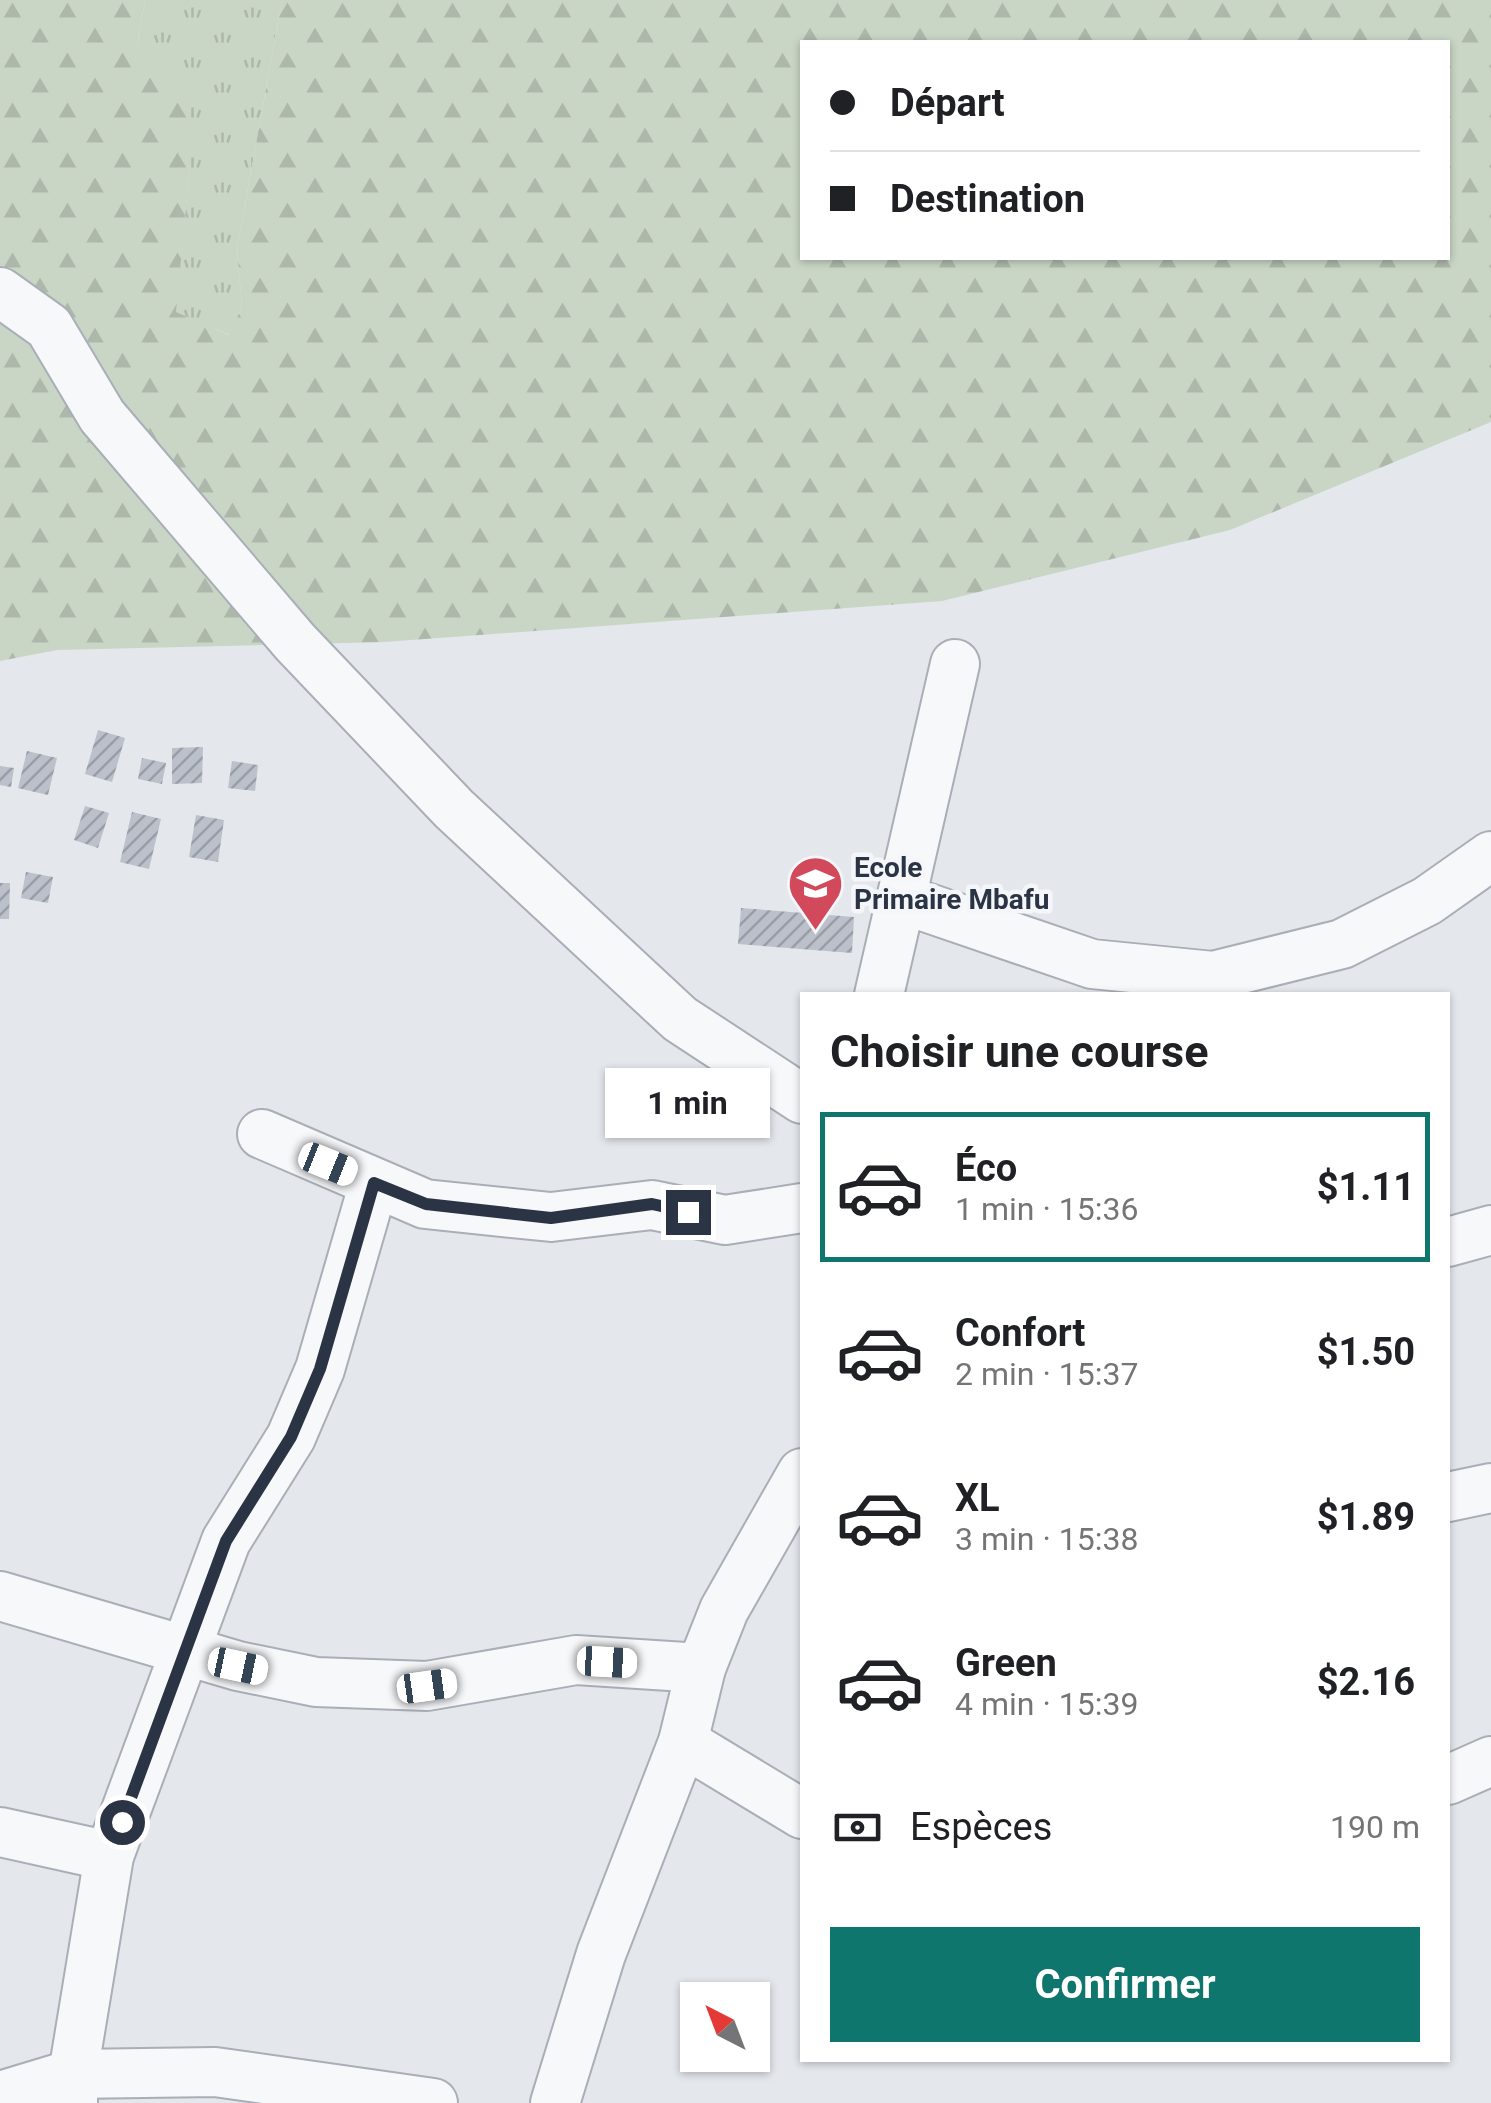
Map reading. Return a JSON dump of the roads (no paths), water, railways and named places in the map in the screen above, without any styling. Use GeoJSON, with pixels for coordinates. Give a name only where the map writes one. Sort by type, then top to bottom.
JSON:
{"type":"FeatureCollection","features":[{"type":"Feature","properties":{"kind":"street"},"geometry":{"type":"LineString","coordinates":[[0,292],[49,328],[102,416],[295,642],[454,809],[680,1019],[800,1099]]}},
{"type":"Feature","properties":{"kind":"street"},"geometry":{"type":"LineString","coordinates":[[879,992],[955,664]]}},
{"type":"Feature","properties":{"kind":"street"},"geometry":{"type":"LineString","coordinates":[[902,899],[1092,964],[1213,976],[1342,944],[1426,901],[1491,856]]}},
{"type":"Feature","properties":{"kind":"street"},"geometry":{"type":"LineString","coordinates":[[262,1134],[426,1204],[551,1218],[652,1204],[726,1220],[800,1208]]}},
{"type":"Feature","properties":{"kind":"street"},"geometry":{"type":"LineString","coordinates":[[73,2088],[109,1856],[226,1541],[291,1437],[320,1369],[374,1183]]}},
{"type":"Feature","properties":{"kind":"street"},"geometry":{"type":"LineString","coordinates":[[1450,1241],[1491,1230]]}},
{"type":"Feature","properties":{"kind":"street"},"geometry":{"type":"LineString","coordinates":[[555,2103],[601,1954],[683,1742],[701,1668],[724,1610],[800,1477]]}},
{"type":"Feature","properties":{"kind":"street"},"geometry":{"type":"LineString","coordinates":[[1450,1497],[1491,1488]]}},
{"type":"Feature","properties":{"kind":"street"},"geometry":{"type":"LineString","coordinates":[[0,1596],[238,1666],[316,1682],[427,1686],[576,1660],[701,1668]]}},
{"type":"Feature","properties":{"kind":"street"},"geometry":{"type":"LineString","coordinates":[[683,1742],[800,1813]]}},
{"type":"Feature","properties":{"kind":"street"},"geometry":{"type":"LineString","coordinates":[[1450,1779],[1491,1761]]}},
{"type":"Feature","properties":{"kind":"street"},"geometry":{"type":"LineString","coordinates":[[0,1832],[109,1856]]}},
{"type":"Feature","properties":{"kind":"street"},"geometry":{"type":"LineString","coordinates":[[0,2096],[215,2072],[433,2103]]}},
{"type":"Feature","properties":{"kind":"place","name":"Ecole Primaire Mbafu"},"geometry":{"type":"Point","coordinates":[815,932]}}]}
